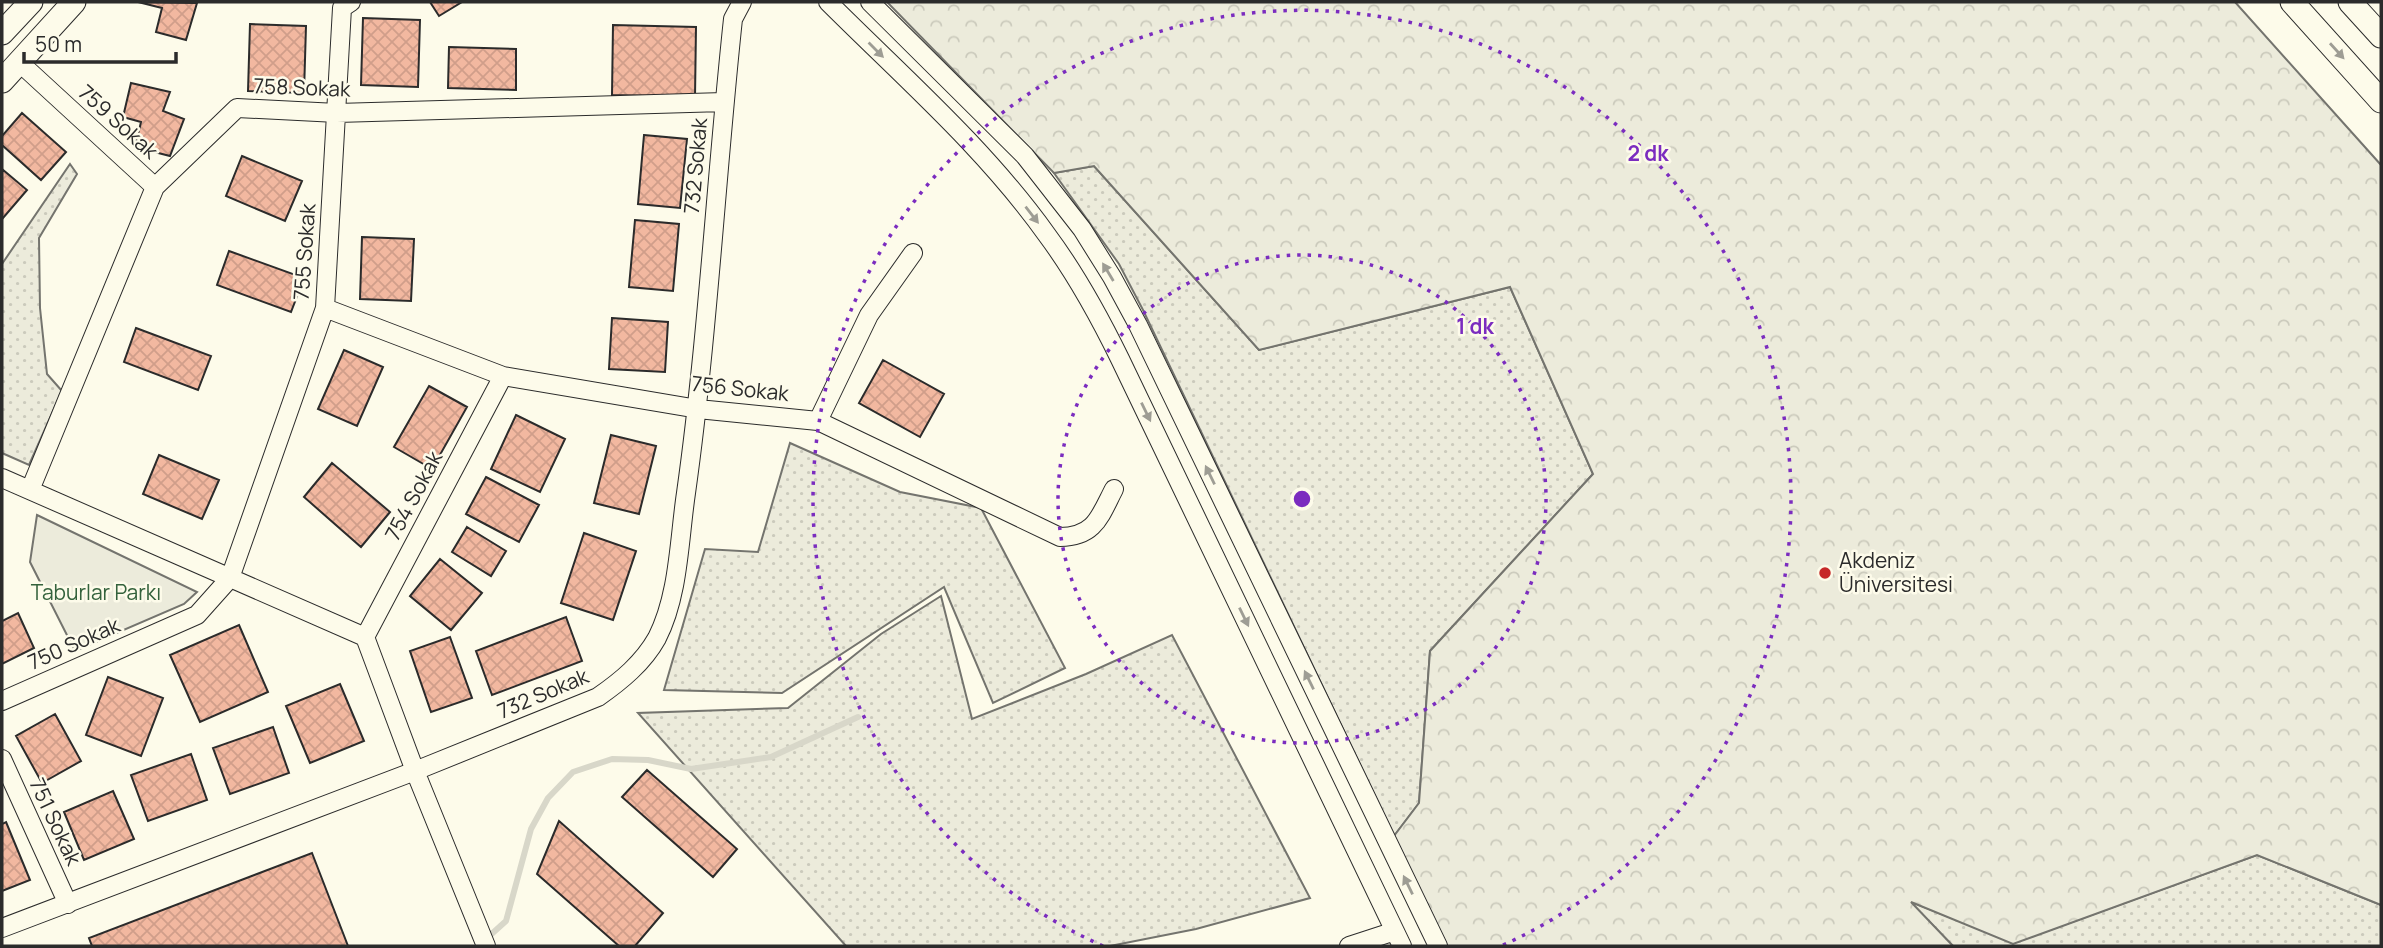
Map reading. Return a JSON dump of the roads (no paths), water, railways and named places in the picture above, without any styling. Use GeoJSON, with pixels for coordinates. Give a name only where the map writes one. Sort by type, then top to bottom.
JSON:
{"type":"FeatureCollection","features":[{"type":"Feature","properties":{"kind":"street"},"geometry":{"type":"LineString","coordinates":[[2,33],[31,2]]}},
{"type":"Feature","properties":{"kind":"street"},"geometry":{"type":"LineString","coordinates":[[2,81],[74,2]]}},
{"type":"Feature","properties":{"kind":"street","name":"755 Sokak"},"geometry":{"type":"LineString","coordinates":[[230,578],[325,308],[342,8],[351,2]]}},
{"type":"Feature","properties":{"kind":"street","name":"732 Sokak"},"geometry":{"type":"LineString","coordinates":[[2,928],[415,771],[598,697],[620,682],[640,662],[656,638],[670,603],[698,409],[724,102],[729,10],[742,2]]}},
{"type":"Feature","properties":{"kind":"street"},"geometry":{"type":"LineString","coordinates":[[828,2],[990,164],[1048,235],[1074,275],[1121,359],[1398,939],[1349,946]]}},
{"type":"Feature","properties":{"kind":"street"},"geometry":{"type":"LineString","coordinates":[[870,2],[1025,156],[1082,229],[1112,277],[1138,325],[1438,946]]}},
{"type":"Feature","properties":{"kind":"street"},"geometry":{"type":"LineString","coordinates":[[2292,2],[2381,101]]}},
{"type":"Feature","properties":{"kind":"street"},"geometry":{"type":"LineString","coordinates":[[2350,2],[2381,36]]}},
{"type":"Feature","properties":{"kind":"street","name":"759 Sokak"},"geometry":{"type":"LineString","coordinates":[[19,62],[155,187]]}},
{"type":"Feature","properties":{"kind":"street","name":"758 Sokak"},"geometry":{"type":"LineString","coordinates":[[30,490],[155,187],[237,108],[337,113],[724,102]]}},
{"type":"Feature","properties":{"kind":"street"},"geometry":{"type":"LineString","coordinates":[[818,421],[869,315],[913,253]]}},
{"type":"Feature","properties":{"kind":"street","name":"756 Sokak"},"geometry":{"type":"LineString","coordinates":[[325,308],[503,376],[698,409],[818,421],[1060,537],[1070,537],[1089,530],[1096,523],[1114,489]]}},
{"type":"Feature","properties":{"kind":"street","name":"754 Sokak"},"geometry":{"type":"LineString","coordinates":[[365,637],[503,376]]}},
{"type":"Feature","properties":{"kind":"street"},"geometry":{"type":"LineString","coordinates":[[2,478],[365,637],[415,771],[486,946]]}},
{"type":"Feature","properties":{"kind":"street","name":"750 Sokak"},"geometry":{"type":"LineString","coordinates":[[2,701],[197,615],[230,578]]}},
{"type":"Feature","properties":{"kind":"street","name":"751 Sokak"},"geometry":{"type":"LineString","coordinates":[[2,759],[68,904]]}},
{"type":"Feature","properties":{"kind":"waterway"},"geometry":{"type":"LineString","coordinates":[[486,939],[506,921],[531,829],[548,798],[573,772],[612,759],[648,760],[691,769],[771,757],[858,717]]}},
{"type":"Feature","properties":{"kind":"place","name":"Akdeniz Üniversitesi"},"geometry":{"type":"Point","coordinates":[1825,573]}},
{"type":"Feature","properties":{"kind":"park label","name":"Taburlar Parkı"},"geometry":{"type":"Point","coordinates":[96,593]}}]}
